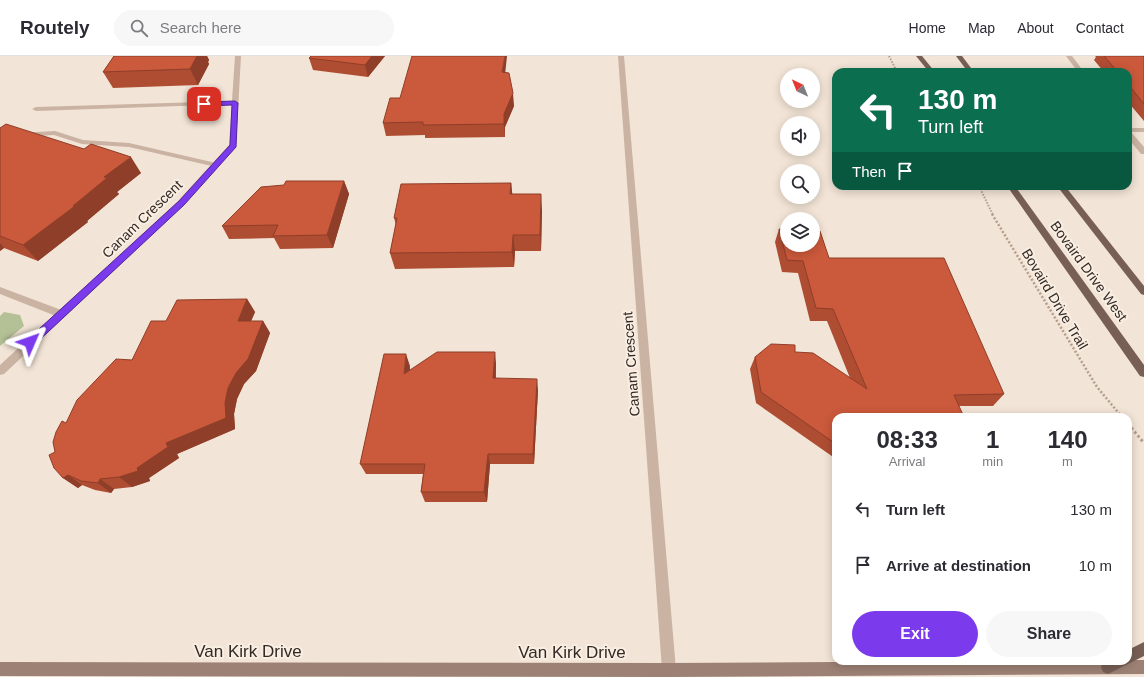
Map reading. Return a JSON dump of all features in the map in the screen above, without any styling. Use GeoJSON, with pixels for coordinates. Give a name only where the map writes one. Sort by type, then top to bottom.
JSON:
{"type":"FeatureCollection","features":[{"type":"Feature","properties":{"kind":"main road"},"geometry":{"type":"LineString","coordinates":[[919,56],[929,68]]}},
{"type":"Feature","properties":{"kind":"main road"},"geometry":{"type":"LineString","coordinates":[[959,56],[968,68]]}},
{"type":"Feature","properties":{"kind":"main road","name":"Bovaird Drive West"},"geometry":{"type":"LineString","coordinates":[[1014,190],[1144,373]]}},
{"type":"Feature","properties":{"kind":"main road","name":"Bovaird Drive West"},"geometry":{"type":"LineString","coordinates":[[1064,190],[1144,292]]}},
{"type":"Feature","properties":{"kind":"main road"},"geometry":{"type":"LineString","coordinates":[[1132,655],[1144,649]]}},
{"type":"Feature","properties":{"kind":"main road"},"geometry":{"type":"LineString","coordinates":[[1108,667],[1112,665]]}},
{"type":"Feature","properties":{"kind":"street","name":"Canam Crescent"},"geometry":{"type":"LineString","coordinates":[[0,371],[181,203],[233,145],[238,56]]}},
{"type":"Feature","properties":{"kind":"street","name":"Canam Crescent"},"geometry":{"type":"LineString","coordinates":[[621,56],[669,673]]}},
{"type":"Feature","properties":{"kind":"street"},"geometry":{"type":"LineString","coordinates":[[1069,56],[1078,68]]}},
{"type":"Feature","properties":{"kind":"street"},"geometry":{"type":"LineString","coordinates":[[36,109],[235,103]]}},
{"type":"Feature","properties":{"kind":"street"},"geometry":{"type":"LineString","coordinates":[[1132,131],[1144,130]]}},
{"type":"Feature","properties":{"kind":"street"},"geometry":{"type":"LineString","coordinates":[[0,136],[54,133],[82,142],[129,145],[216,165]]}},
{"type":"Feature","properties":{"kind":"street"},"geometry":{"type":"LineString","coordinates":[[1132,136],[1144,152]]}},
{"type":"Feature","properties":{"kind":"street"},"geometry":{"type":"LineString","coordinates":[[1,291],[61,314]]}},
{"type":"Feature","properties":{"kind":"street","name":"Van Kirk Drive"},"geometry":{"type":"LineString","coordinates":[[0,669],[356,673],[669,673],[1144,667]]}},
{"type":"Feature","properties":{"kind":"path"},"geometry":{"type":"LineString","coordinates":[[889,56],[895,68]]}},
{"type":"Feature","properties":{"kind":"path","name":"Bovaird Drive Trail"},"geometry":{"type":"LineString","coordinates":[[981,190],[992,214],[1093,380],[1119,413]]}},
{"type":"Feature","properties":{"kind":"path"},"geometry":{"type":"LineString","coordinates":[[1132,429],[1144,443]]}},
{"type":"Feature","properties":{"kind":"green space"},"geometry":{"type":"Polygon","coordinates":[[[4,312],[20,315],[24,326],[0,346],[0,316],[4,312]]]}},
{"type":"Feature","properties":{"kind":"building"},"geometry":{"type":"Polygon","coordinates":[[[114,56],[197,56],[190,69],[103,72],[114,56]]]}},
{"type":"Feature","properties":{"kind":"building"},"geometry":{"type":"Polygon","coordinates":[[[311,56],[372,56],[365,65],[309,58],[311,56]]]}},
{"type":"Feature","properties":{"kind":"building"},"geometry":{"type":"Polygon","coordinates":[[[412,56],[505,56],[502,72],[509,73],[513,93],[504,114],[504,124],[423,125],[423,122],[383,123],[390,98],[400,98],[412,56]]]}},
{"type":"Feature","properties":{"kind":"building"},"geometry":{"type":"Polygon","coordinates":[[[1104,56],[1144,56],[1144,104],[1132,89],[1132,68],[1114,68],[1104,56]]]}},
{"type":"Feature","properties":{"kind":"building"},"geometry":{"type":"Polygon","coordinates":[[[6,124],[84,149],[91,144],[131,157],[104,177],[107,178],[73,206],[75,206],[23,245],[0,236],[0,128],[6,124]]]}},
{"type":"Feature","properties":{"kind":"building"},"geometry":{"type":"Polygon","coordinates":[[[286,181],[344,181],[327,235],[273,236],[278,225],[222,226],[261,187],[284,185],[286,181]]]}},
{"type":"Feature","properties":{"kind":"building"},"geometry":{"type":"Polygon","coordinates":[[[511,183],[510,194],[541,194],[540,235],[513,235],[512,252],[390,253],[397,218],[394,218],[401,184],[511,183]]]}},
{"type":"Feature","properties":{"kind":"building"},"geometry":{"type":"Polygon","coordinates":[[[820,231],[829,258],[944,258],[1004,394],[954,395],[962,413],[832,413],[832,441],[761,392],[755,357],[771,344],[795,345],[795,352],[813,353],[867,389],[833,309],[816,308],[803,261],[787,260],[785,252],[820,252],[820,231]]]}},
{"type":"Feature","properties":{"kind":"building"},"geometry":{"type":"Polygon","coordinates":[[[247,299],[238,321],[263,321],[248,359],[236,373],[228,388],[225,403],[226,418],[166,443],[168,447],[137,468],[138,471],[119,477],[100,479],[98,483],[81,481],[68,475],[63,478],[54,468],[49,455],[55,452],[53,442],[62,421],[66,423],[77,400],[116,359],[132,360],[151,321],[166,321],[177,300],[247,299]]]}},
{"type":"Feature","properties":{"kind":"building"},"geometry":{"type":"Polygon","coordinates":[[[437,352],[495,352],[493,378],[537,379],[533,454],[488,454],[484,492],[421,492],[425,464],[360,464],[384,354],[406,354],[404,374],[437,352]]]}},
{"type":"Feature","properties":{"kind":"route"},"geometry":{"type":"LineString","coordinates":[[30,342],[181,203],[233,145],[235,103],[204,104]]}}]}
